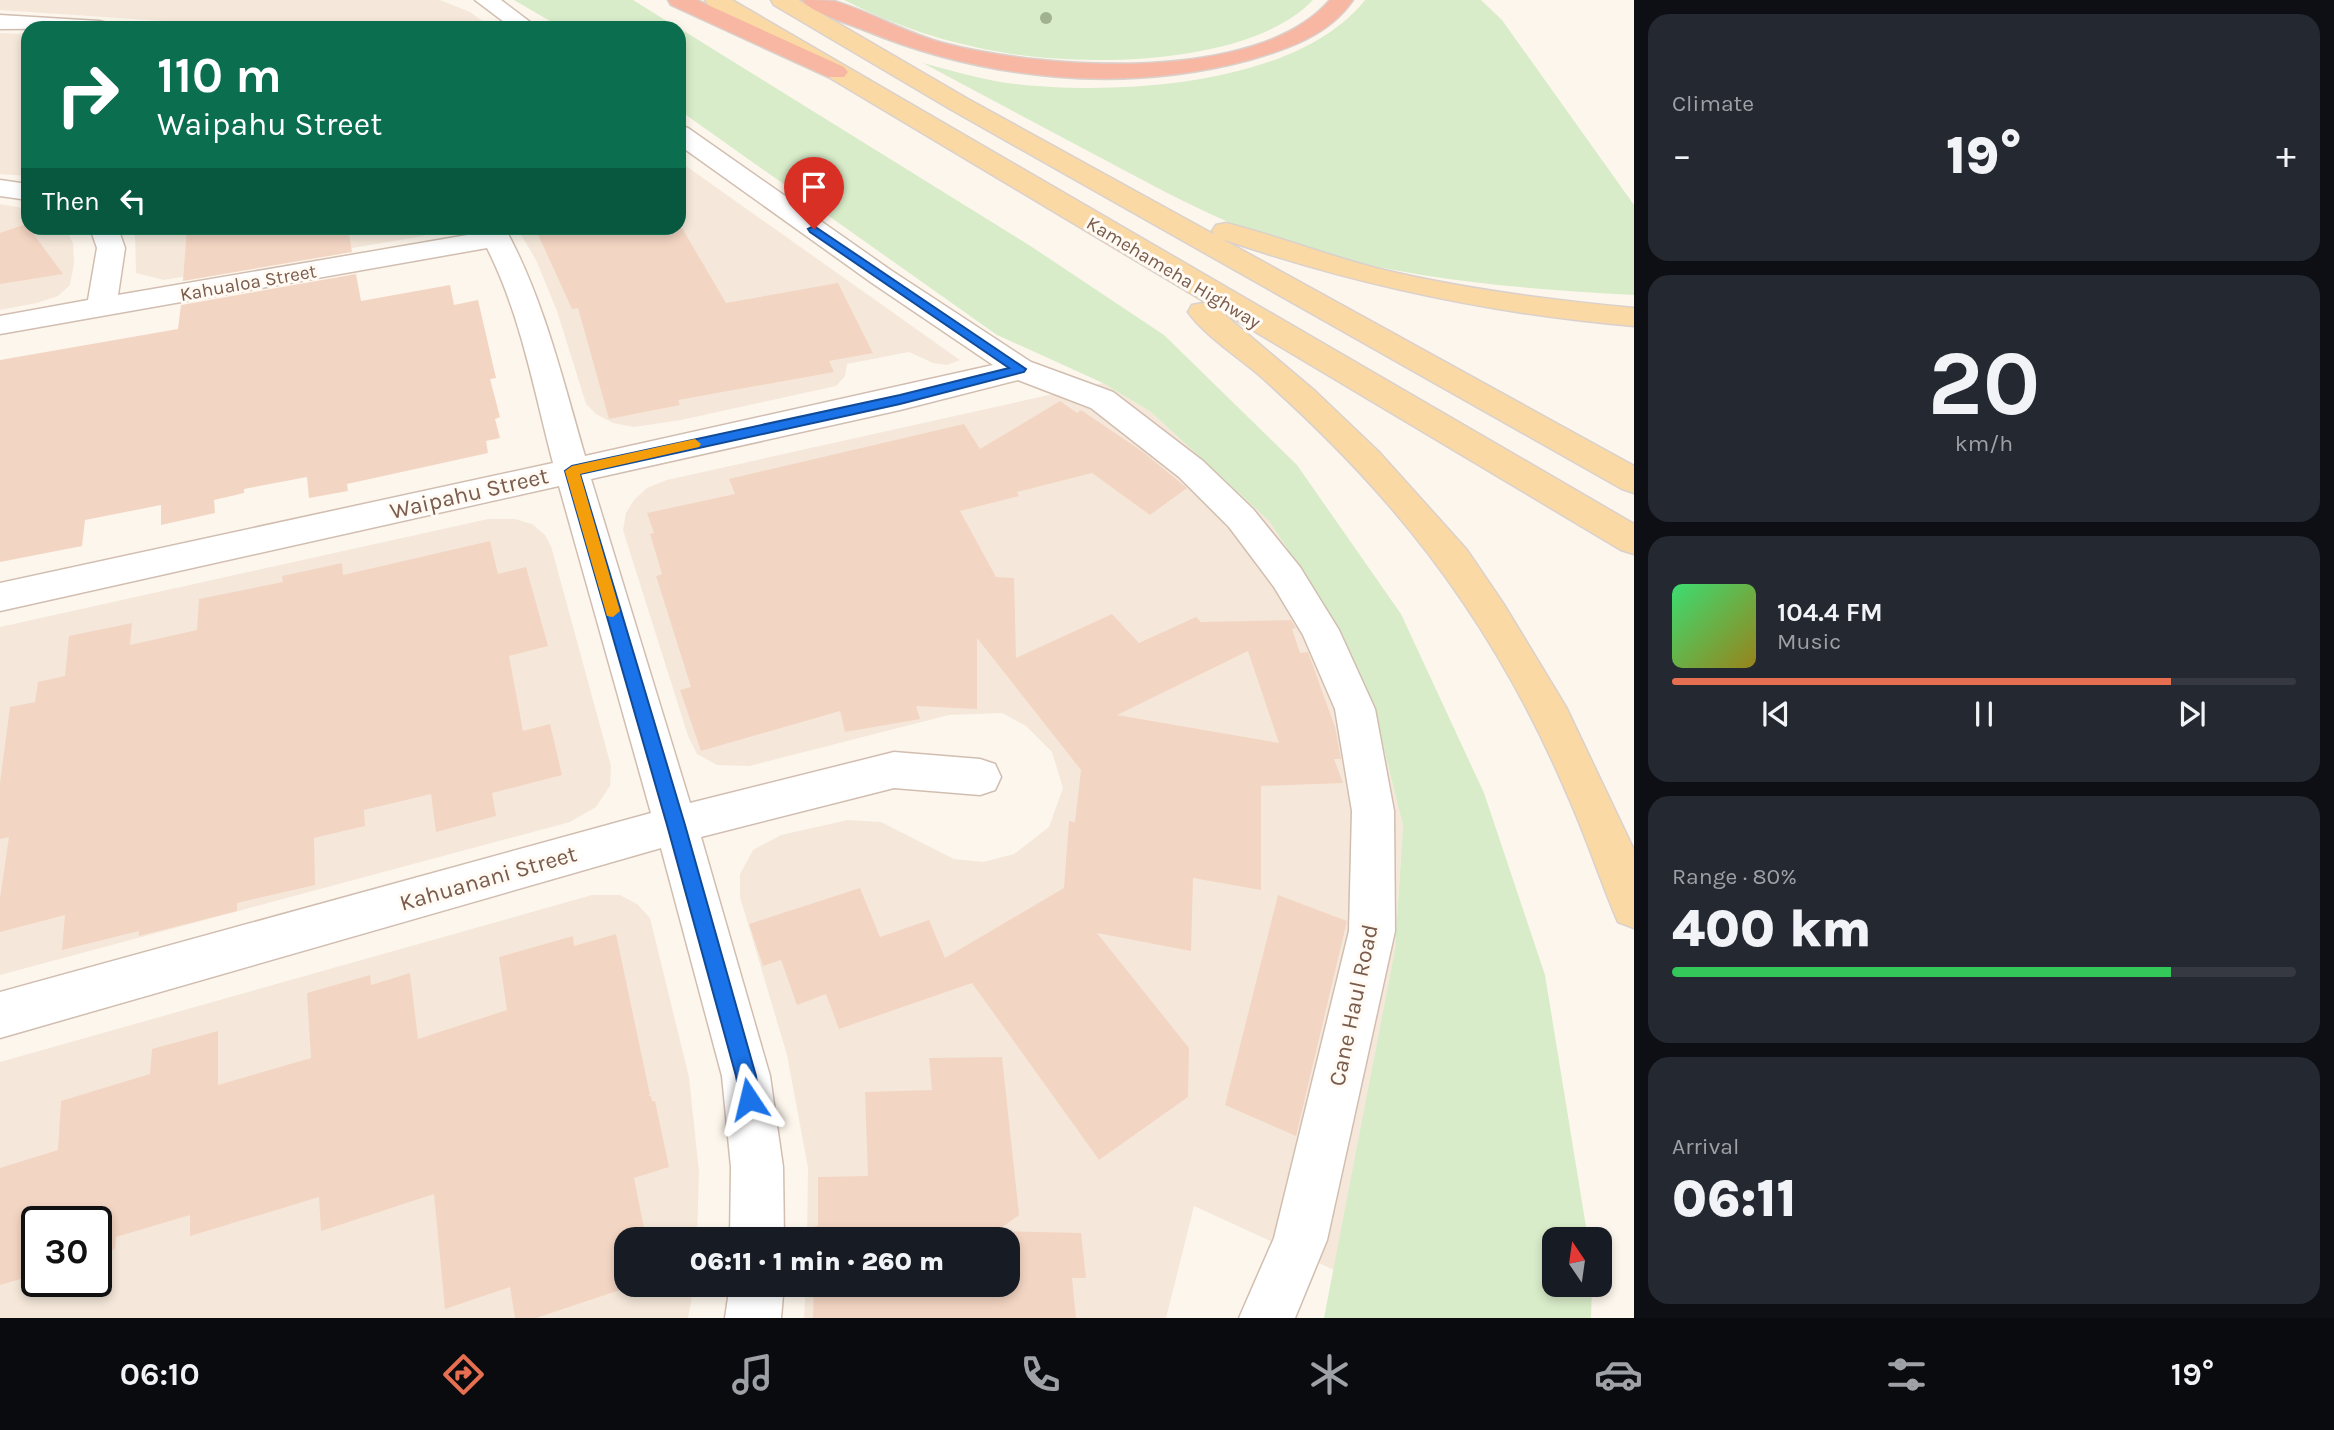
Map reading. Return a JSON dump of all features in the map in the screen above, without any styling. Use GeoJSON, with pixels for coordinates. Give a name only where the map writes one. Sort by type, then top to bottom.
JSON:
{"type":"FeatureCollection","features":[{"type":"Feature","properties":{"kind":"highway"},"geometry":{"type":"LineString","coordinates":[[679,0],[836,72]]}},
{"type":"Feature","properties":{"kind":"highway"},"geometry":{"type":"LineString","coordinates":[[813,0],[898,35],[964,55],[1016,65],[1114,72],[1202,65],[1262,49],[1297,36],[1321,21],[1342,0]]}},
{"type":"Feature","properties":{"kind":"main road","name":"Kamehameha Highway"},"geometry":{"type":"LineString","coordinates":[[716,0],[1634,541]]}},
{"type":"Feature","properties":{"kind":"main road"},"geometry":{"type":"LineString","coordinates":[[782,0],[959,104],[1634,481]]}},
{"type":"Feature","properties":{"kind":"main road"},"geometry":{"type":"LineString","coordinates":[[959,104],[1221,229],[1322,264],[1383,279],[1513,304],[1634,317]]}},
{"type":"Feature","properties":{"kind":"main road"},"geometry":{"type":"LineString","coordinates":[[1016,179],[1195,305],[1269,365],[1327,417],[1395,488],[1456,562],[1521,660],[1566,743],[1634,907]]}},
{"type":"Feature","properties":{"kind":"street"},"geometry":{"type":"LineString","coordinates":[[485,0],[516,21]]}},
{"type":"Feature","properties":{"kind":"street"},"geometry":{"type":"LineString","coordinates":[[0,22],[21,23]]}},
{"type":"Feature","properties":{"kind":"street","name":"Cane Haul Road"},"geometry":{"type":"LineString","coordinates":[[686,138],[881,277],[1020,369],[1102,400],[1191,469],[1241,518],[1287,577],[1320,630],[1356,709],[1373,811],[1372,931],[1300,1240],[1267,1318]]}},
{"type":"Feature","properties":{"kind":"street"},"geometry":{"type":"LineString","coordinates":[[0,188],[21,191]]}},
{"type":"Feature","properties":{"kind":"street"},"geometry":{"type":"LineString","coordinates":[[101,308],[111,248],[106,235]]}},
{"type":"Feature","properties":{"kind":"street","name":"Kahualoa Street"},"geometry":{"type":"LineString","coordinates":[[0,326],[484,235]]}},
{"type":"Feature","properties":{"kind":"street"},"geometry":{"type":"LineString","coordinates":[[495,235],[515,275],[532,325],[746,1076],[757,1167],[757,1227]]}},
{"type":"Feature","properties":{"kind":"street","name":"Waipahu Street"},"geometry":{"type":"LineString","coordinates":[[0,597],[900,399],[1020,369]]}},
{"type":"Feature","properties":{"kind":"street","name":"Kahuanani Street"},"geometry":{"type":"LineString","coordinates":[[0,1015],[676,825],[894,770],[980,777]]}},
{"type":"Feature","properties":{"kind":"street"},"geometry":{"type":"LineString","coordinates":[[753,1318],[755,1297]]}},
{"type":"Feature","properties":{"kind":"shaded area"},"geometry":{"type":"Polygon","coordinates":[[[0,0],[440,0],[470,12],[482,21],[163,21],[0,10],[0,0]]]}},
{"type":"Feature","properties":{"kind":"shaded area"},"geometry":{"type":"Polygon","coordinates":[[[0,33],[21,34],[21,176],[0,174],[0,33]]]}},
{"type":"Feature","properties":{"kind":"shaded area"},"geometry":{"type":"Polygon","coordinates":[[[686,166],[960,360],[947,365],[933,363],[909,352],[847,364],[845,376],[836,386],[681,420],[634,427],[613,423],[596,414],[586,404],[557,311],[536,260],[521,235],[686,235],[686,166]]]}},
{"type":"Feature","properties":{"kind":"shaded area"},"geometry":{"type":"Polygon","coordinates":[[[0,204],[21,208],[21,235],[69,235],[73,243],[74,264],[70,285],[58,296],[0,310],[0,204]]]}},
{"type":"Feature","properties":{"kind":"shaded area"},"geometry":{"type":"Polygon","coordinates":[[[425,235],[164,280],[136,273],[135,236],[425,235]]]}},
{"type":"Feature","properties":{"kind":"shaded area"},"geometry":{"type":"Polygon","coordinates":[[[1103,383],[1151,412],[1269,521],[1315,591],[1377,720],[1403,826],[1395,949],[1334,1270],[1194,1206],[1166,1318],[804,1318],[805,1297],[1020,1297],[1020,1227],[807,1227],[808,1168],[787,1055],[740,897],[740,874],[753,850],[781,835],[848,820],[881,822],[954,859],[983,862],[1014,854],[1049,827],[1063,788],[1052,752],[1026,726],[1002,713],[949,715],[749,766],[717,765],[697,754],[688,736],[623,530],[626,513],[634,500],[647,488],[667,480],[1103,383]]]}},
{"type":"Feature","properties":{"kind":"shaded area"},"geometry":{"type":"Polygon","coordinates":[[[488,519],[515,519],[532,524],[545,535],[551,546],[611,766],[610,786],[596,807],[570,822],[0,975],[0,627],[488,519]]]}},
{"type":"Feature","properties":{"kind":"shaded area"},"geometry":{"type":"Polygon","coordinates":[[[592,895],[620,895],[637,904],[650,918],[689,1077],[699,1172],[697,1227],[614,1227],[614,1297],[692,1297],[688,1318],[0,1318],[0,1062],[592,895]]]}},
{"type":"Feature","properties":{"kind":"green space"},"geometry":{"type":"Polygon","coordinates":[[[514,0],[633,0],[667,21],[550,21],[514,0]]]}},
{"type":"Feature","properties":{"kind":"green space"},"geometry":{"type":"Polygon","coordinates":[[[844,0],[1313,0],[1285,22],[1251,38],[1211,49],[1123,60],[1080,60],[1006,53],[964,45],[902,26],[844,0]]]}},
{"type":"Feature","properties":{"kind":"green space"},"geometry":{"type":"Polygon","coordinates":[[[1365,0],[1481,0],[1502,20],[1634,205],[1634,295],[1438,278],[1342,259],[1295,246],[1230,223],[1194,206],[923,63],[1000,82],[1043,86],[1143,86],[1195,80],[1246,69],[1293,52],[1333,30],[1365,0]]]}},
{"type":"Feature","properties":{"kind":"green space"},"geometry":{"type":"Polygon","coordinates":[[[686,32],[1032,247],[1164,335],[1297,465],[1401,614],[1484,793],[1545,975],[1586,1227],[1542,1227],[1542,1297],[1592,1297],[1591,1318],[1324,1318],[1395,949],[1403,826],[1377,720],[1315,591],[1269,521],[1151,412],[1103,383],[997,335],[686,115],[686,32]]]}},
{"type":"Feature","properties":{"kind":"building"},"geometry":{"type":"Polygon","coordinates":[[[21,226],[21,235],[34,235],[63,274],[0,284],[0,233],[21,226]]]}},
{"type":"Feature","properties":{"kind":"building"},"geometry":{"type":"Polygon","coordinates":[[[186,235],[349,235],[352,252],[183,281],[186,235]]]}},
{"type":"Feature","properties":{"kind":"building"},"geometry":{"type":"Polygon","coordinates":[[[538,235],[686,235],[726,303],[838,283],[873,353],[829,361],[834,372],[678,400],[680,405],[609,419],[578,308],[572,309],[538,235]]]}},
{"type":"Feature","properties":{"kind":"building"},"geometry":{"type":"Polygon","coordinates":[[[356,274],[361,301],[450,285],[454,305],[478,300],[496,378],[490,379],[500,417],[495,419],[500,438],[486,441],[488,453],[347,484],[348,491],[309,498],[307,477],[244,489],[244,493],[214,500],[215,513],[161,525],[161,505],[85,520],[82,546],[0,562],[0,360],[178,329],[181,305],[356,274]]]}},
{"type":"Feature","properties":{"kind":"building"},"geometry":{"type":"Polygon","coordinates":[[[1060,401],[1077,413],[1081,410],[1143,452],[1187,488],[1150,515],[1092,473],[1017,492],[1019,496],[960,511],[996,577],[1014,578],[1016,658],[1112,614],[1139,643],[1196,617],[1201,622],[1291,620],[1296,628],[1292,629],[1300,653],[1308,652],[1335,727],[1341,759],[1334,759],[1343,783],[1261,786],[1261,890],[1193,878],[1191,951],[1097,933],[1189,1048],[1188,1097],[1099,1160],[972,983],[839,1029],[826,994],[797,1005],[781,960],[763,966],[749,924],[860,888],[880,937],[929,920],[945,958],[1064,888],[1069,821],[1075,822],[1081,770],[977,638],[977,709],[916,706],[920,719],[845,732],[840,711],[701,751],[680,690],[691,687],[656,576],[662,574],[650,534],[654,533],[647,513],[735,494],[729,479],[964,424],[980,449],[1060,401]],[[1248,651],[1117,715],[1279,743],[1248,651]]]}},
{"type":"Feature","properties":{"kind":"building"},"geometry":{"type":"Polygon","coordinates":[[[490,541],[498,574],[526,567],[548,646],[509,656],[523,731],[550,724],[562,775],[492,793],[496,816],[436,832],[431,794],[364,810],[365,826],[314,838],[315,885],[237,903],[237,911],[139,936],[139,931],[62,950],[65,915],[0,932],[0,898],[9,837],[0,839],[0,783],[10,707],[35,702],[38,682],[65,676],[69,636],[132,623],[130,645],[197,630],[199,599],[283,582],[282,576],[342,563],[343,575],[490,541]]]}},
{"type":"Feature","properties":{"kind":"building"},"geometry":{"type":"Polygon","coordinates":[[[1278,895],[1347,921],[1296,1136],[1225,1105],[1278,895]]]}},
{"type":"Feature","properties":{"kind":"building"},"geometry":{"type":"Polygon","coordinates":[[[616,934],[650,1095],[647,1096],[651,1096],[652,1101],[655,1101],[669,1167],[634,1178],[644,1227],[614,1227],[614,1292],[536,1318],[515,1318],[510,1287],[445,1309],[434,1194],[321,1231],[319,1197],[190,1236],[190,1215],[116,1237],[115,1249],[112,1250],[112,1206],[21,1206],[21,1279],[0,1285],[0,1168],[58,1150],[61,1101],[150,1074],[152,1049],[218,1031],[218,1085],[311,1058],[307,993],[370,975],[371,985],[410,973],[418,1039],[507,1010],[499,957],[573,936],[574,946],[616,934]]]}},
{"type":"Feature","properties":{"kind":"building"},"geometry":{"type":"Polygon","coordinates":[[[1002,1057],[1019,1215],[1002,1227],[815,1227],[818,1226],[818,1177],[868,1176],[865,1092],[932,1090],[929,1058],[1002,1057]]]}},
{"type":"Feature","properties":{"kind":"building"},"geometry":{"type":"Polygon","coordinates":[[[1020,1232],[1081,1233],[1086,1278],[1072,1278],[1076,1318],[813,1318],[814,1297],[1020,1297],[1020,1232]]]}},
{"type":"Feature","properties":{"kind":"slow traffic"},"geometry":{"type":"LineString","coordinates":[[613,611],[572,471],[695,444]]}},
{"type":"Feature","properties":{"kind":"route"},"geometry":{"type":"LineString","coordinates":[[749,1099],[746,1076],[676,825],[572,471],[900,399],[1020,369],[814,229]]}}]}
